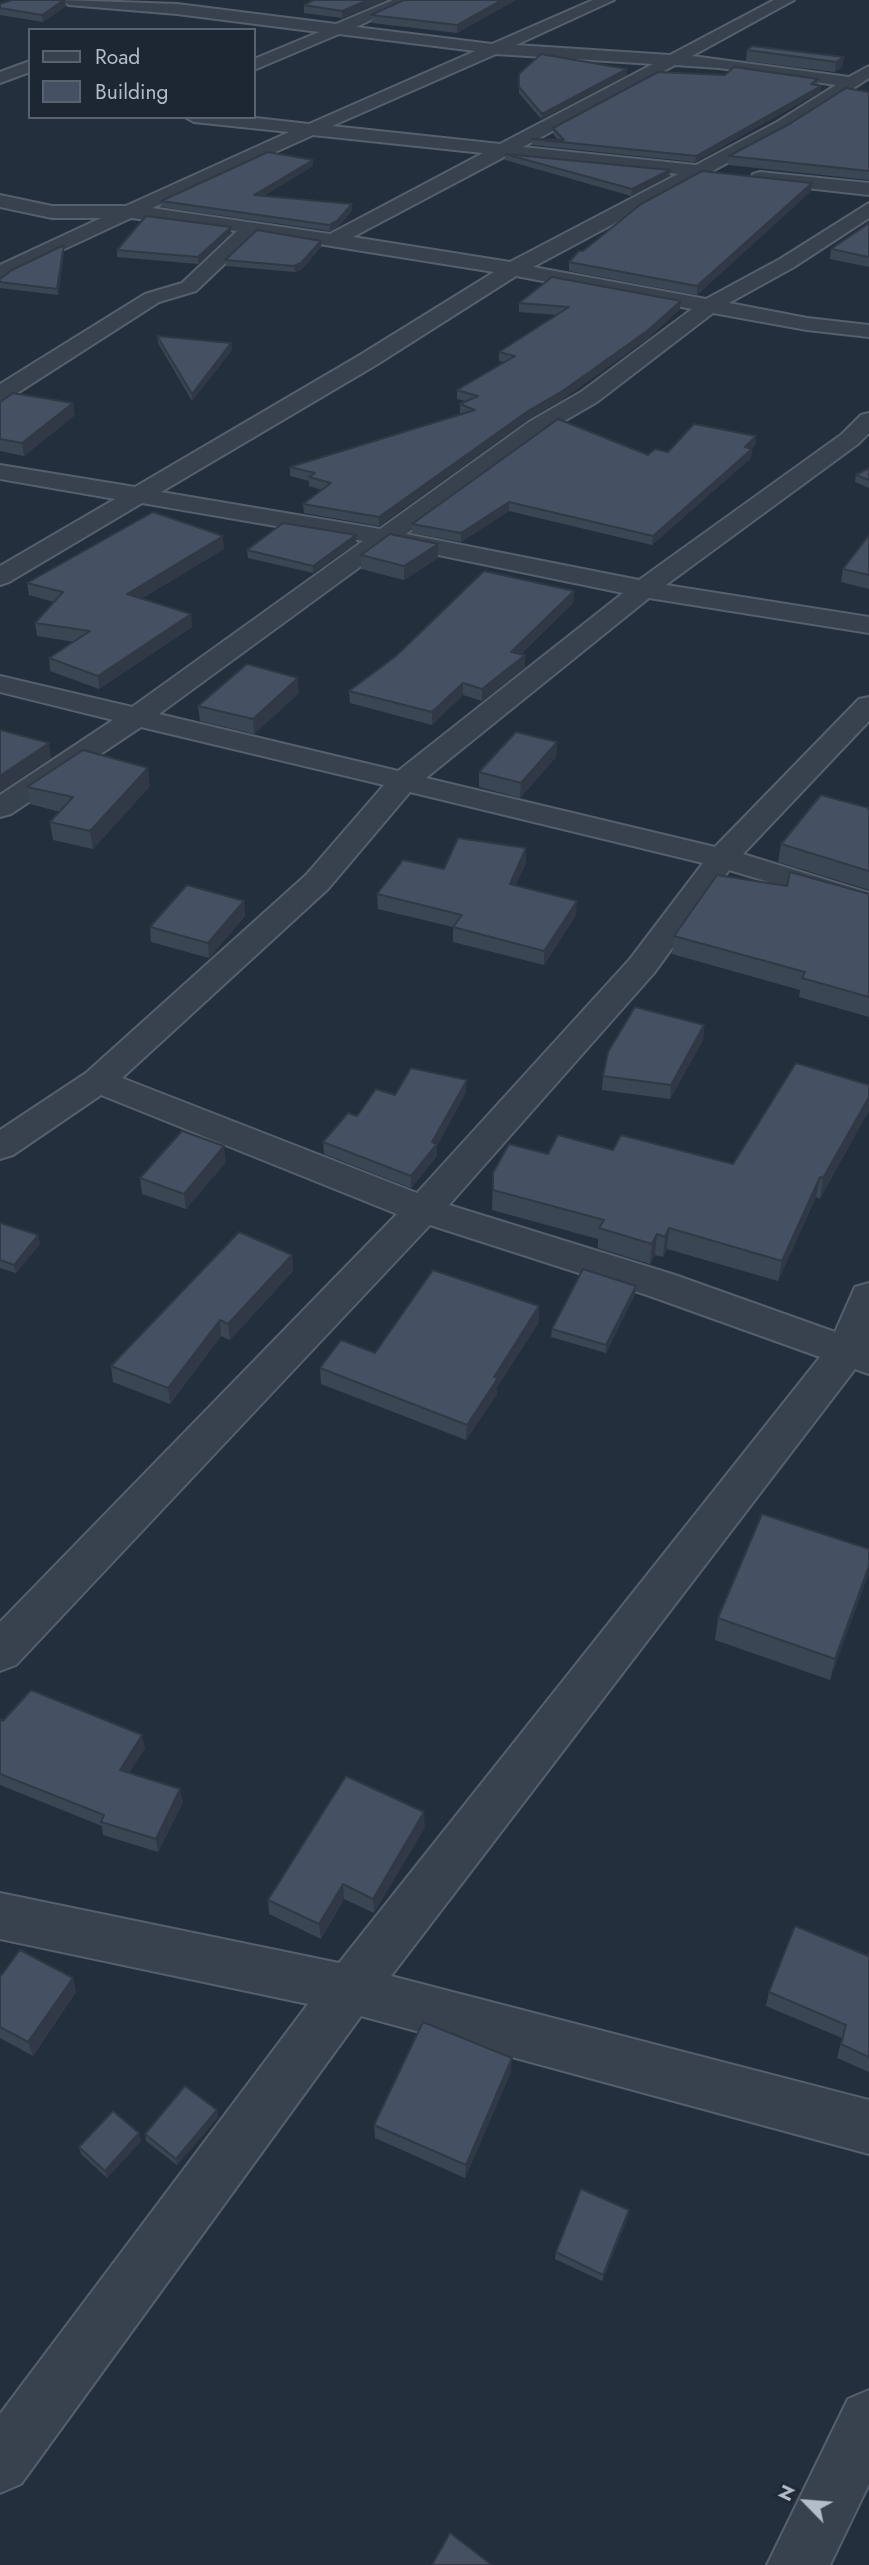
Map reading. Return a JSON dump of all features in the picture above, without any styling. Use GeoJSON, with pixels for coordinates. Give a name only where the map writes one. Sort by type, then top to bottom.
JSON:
{"type":"FeatureCollection","features":[{"type":"Feature","properties":{"kind":"street"},"geometry":{"type":"LineString","coordinates":[[69,0],[177,9],[494,49],[719,63],[862,78]]}},
{"type":"Feature","properties":{"kind":"street"},"geometry":{"type":"LineString","coordinates":[[145,22],[199,0]]}},
{"type":"Feature","properties":{"kind":"street"},"geometry":{"type":"LineString","coordinates":[[256,64],[407,0]]}},
{"type":"Feature","properties":{"kind":"street"},"geometry":{"type":"LineString","coordinates":[[0,273],[309,130],[606,0]]}},
{"type":"Feature","properties":{"kind":"street"},"geometry":{"type":"LineString","coordinates":[[333,240],[786,0]]}},
{"type":"Feature","properties":{"kind":"street"},"geometry":{"type":"LineString","coordinates":[[0,78],[28,67]]}},
{"type":"Feature","properties":{"kind":"street"},"geometry":{"type":"LineString","coordinates":[[0,577],[368,360],[513,269],[783,126],[862,78]]}},
{"type":"Feature","properties":{"kind":"street"},"geometry":{"type":"LineString","coordinates":[[212,119],[869,189]]}},
{"type":"Feature","properties":{"kind":"street"},"geometry":{"type":"LineString","coordinates":[[0,201],[51,212],[127,212],[194,218],[513,269],[807,324],[869,331]]}},
{"type":"Feature","properties":{"kind":"street"},"geometry":{"type":"LineString","coordinates":[[0,808],[135,718],[537,427],[589,397],[710,305],[788,263],[869,209]]}},
{"type":"Feature","properties":{"kind":"street"},"geometry":{"type":"LineString","coordinates":[[0,394],[152,298],[189,287],[250,229]]}},
{"type":"Feature","properties":{"kind":"street"},"geometry":{"type":"LineString","coordinates":[[0,1147],[98,1081],[317,882],[402,783],[644,589],[850,439],[869,419]]}},
{"type":"Feature","properties":{"kind":"street"},"geometry":{"type":"LineString","coordinates":[[0,472],[385,537],[644,589],[869,625]]}},
{"type":"Feature","properties":{"kind":"street"},"geometry":{"type":"LineString","coordinates":[[0,684],[722,858],[869,903]]}},
{"type":"Feature","properties":{"kind":"street"},"geometry":{"type":"LineString","coordinates":[[0,1652],[423,1210],[642,966],[722,858],[869,705]]}},
{"type":"Feature","properties":{"kind":"street"},"geometry":{"type":"LineString","coordinates":[[98,1081],[423,1210],[661,1285],[858,1356]]}},
{"type":"Feature","properties":{"kind":"street"},"geometry":{"type":"LineString","coordinates":[[0,2463],[350,1989],[858,1356],[869,1297]]}},
{"type":"Feature","properties":{"kind":"street"},"geometry":{"type":"LineString","coordinates":[[0,1916],[350,1989],[869,2127]]}},
{"type":"Feature","properties":{"kind":"street"},"geometry":{"type":"LineString","coordinates":[[798,2565],[869,2420]]}},
{"type":"Feature","properties":{"kind":"building"},"geometry":{"type":"Polygon","coordinates":[[[12,0],[64,0],[42,15],[0,8],[0,4],[12,0]]]}},
{"type":"Feature","properties":{"kind":"building"},"geometry":{"type":"Polygon","coordinates":[[[314,0],[368,0],[342,11],[304,5],[314,0]]]}},
{"type":"Feature","properties":{"kind":"building"},"geometry":{"type":"Polygon","coordinates":[[[404,0],[502,0],[457,25],[371,15],[404,0]]]}},
{"type":"Feature","properties":{"kind":"building"},"geometry":{"type":"Polygon","coordinates":[[[752,46],[844,57],[836,62],[747,50],[752,46]]]}},
{"type":"Feature","properties":{"kind":"building"},"geometry":{"type":"Polygon","coordinates":[[[541,54],[627,69],[542,114],[519,87],[519,74],[541,54]]]}},
{"type":"Feature","properties":{"kind":"building"},"geometry":{"type":"Polygon","coordinates":[[[734,67],[818,79],[811,84],[821,86],[696,156],[532,139],[564,140],[553,128],[658,72],[725,75],[734,67]]]}},
{"type":"Feature","properties":{"kind":"building"},"geometry":{"type":"Polygon","coordinates":[[[846,88],[869,92],[869,171],[729,156],[791,123],[846,88]]]}},
{"type":"Feature","properties":{"kind":"building"},"geometry":{"type":"Polygon","coordinates":[[[268,152],[313,160],[254,195],[352,204],[338,220],[329,225],[161,201],[268,152]]]}},
{"type":"Feature","properties":{"kind":"building"},"geometry":{"type":"Polygon","coordinates":[[[505,154],[670,170],[632,189],[505,154]]]}},
{"type":"Feature","properties":{"kind":"building"},"geometry":{"type":"Polygon","coordinates":[[[702,171],[812,183],[697,286],[569,262],[579,251],[583,251],[641,204],[702,171]]]}},
{"type":"Feature","properties":{"kind":"building"},"geometry":{"type":"Polygon","coordinates":[[[146,216],[231,227],[198,257],[117,250],[146,216]]]}},
{"type":"Feature","properties":{"kind":"building"},"geometry":{"type":"Polygon","coordinates":[[[869,223],[869,257],[831,249],[869,223]]]}},
{"type":"Feature","properties":{"kind":"building"},"geometry":{"type":"Polygon","coordinates":[[[257,230],[321,241],[301,263],[294,266],[225,260],[257,230]]]}},
{"type":"Feature","properties":{"kind":"building"},"geometry":{"type":"Polygon","coordinates":[[[64,245],[57,289],[0,282],[0,279],[12,270],[64,245]]]}},
{"type":"Feature","properties":{"kind":"building"},"geometry":{"type":"Polygon","coordinates":[[[552,277],[681,301],[647,331],[564,390],[528,411],[379,517],[303,504],[331,483],[309,477],[315,473],[290,467],[475,410],[460,404],[478,396],[457,390],[515,356],[499,352],[569,307],[519,303],[552,277]]]}},
{"type":"Feature","properties":{"kind":"building"},"geometry":{"type":"Polygon","coordinates":[[[157,336],[231,343],[192,394],[157,336]]]}},
{"type":"Feature","properties":{"kind":"building"},"geometry":{"type":"Polygon","coordinates":[[[13,393],[73,403],[22,443],[0,439],[0,402],[13,393]]]}},
{"type":"Feature","properties":{"kind":"building"},"geometry":{"type":"Polygon","coordinates":[[[558,419],[648,455],[655,449],[668,452],[694,424],[756,436],[745,447],[752,449],[653,536],[509,502],[461,533],[412,524],[558,419]]]}},
{"type":"Feature","properties":{"kind":"building"},"geometry":{"type":"Polygon","coordinates":[[[869,468],[869,480],[856,475],[869,468]]]}},
{"type":"Feature","properties":{"kind":"building"},"geometry":{"type":"Polygon","coordinates":[[[153,512],[223,536],[127,594],[191,614],[98,676],[49,658],[90,631],[35,623],[63,592],[27,583],[153,512]]]}},
{"type":"Feature","properties":{"kind":"building"},"geometry":{"type":"Polygon","coordinates":[[[283,523],[356,535],[313,566],[247,550],[283,523]]]}},
{"type":"Feature","properties":{"kind":"building"},"geometry":{"type":"Polygon","coordinates":[[[390,534],[438,544],[404,566],[361,555],[390,534]]]}},
{"type":"Feature","properties":{"kind":"building"},"geometry":{"type":"Polygon","coordinates":[[[869,535],[869,575],[843,569],[869,535]]]}},
{"type":"Feature","properties":{"kind":"building"},"geometry":{"type":"Polygon","coordinates":[[[484,571],[574,591],[511,652],[525,655],[482,689],[463,683],[432,712],[349,691],[396,656],[484,571]]]}},
{"type":"Feature","properties":{"kind":"building"},"geometry":{"type":"Polygon","coordinates":[[[247,664],[298,678],[253,719],[198,706],[247,664]]]}},
{"type":"Feature","properties":{"kind":"building"},"geometry":{"type":"Polygon","coordinates":[[[0,730],[49,743],[0,776],[0,730]]]}},
{"type":"Feature","properties":{"kind":"building"},"geometry":{"type":"Polygon","coordinates":[[[516,732],[557,742],[521,783],[479,772],[516,732]]]}},
{"type":"Feature","properties":{"kind":"building"},"geometry":{"type":"Polygon","coordinates":[[[83,750],[148,768],[90,831],[50,822],[73,797],[27,787],[83,750]]]}},
{"type":"Feature","properties":{"kind":"building"},"geometry":{"type":"Polygon","coordinates":[[[821,795],[869,808],[869,871],[781,844],[821,795]]]}},
{"type":"Feature","properties":{"kind":"building"},"geometry":{"type":"Polygon","coordinates":[[[458,838],[526,848],[510,884],[577,901],[544,951],[453,927],[462,915],[377,894],[403,860],[444,869],[458,838]]]}},
{"type":"Feature","properties":{"kind":"building"},"geometry":{"type":"Polygon","coordinates":[[[790,872],[869,894],[869,997],[802,978],[805,972],[674,936],[717,875],[787,886],[790,872]]]}},
{"type":"Feature","properties":{"kind":"building"},"geometry":{"type":"Polygon","coordinates":[[[187,885],[244,901],[208,943],[150,927],[187,885]]]}},
{"type":"Feature","properties":{"kind":"building"},"geometry":{"type":"Polygon","coordinates":[[[635,1007],[704,1025],[671,1085],[603,1076],[608,1052],[635,1007]]]}},
{"type":"Feature","properties":{"kind":"building"},"geometry":{"type":"Polygon","coordinates":[[[796,1063],[869,1085],[869,1097],[823,1178],[820,1177],[782,1261],[669,1228],[665,1237],[657,1234],[652,1244],[599,1228],[604,1220],[493,1190],[493,1173],[509,1144],[548,1154],[558,1135],[613,1150],[621,1135],[733,1164],[796,1063]]]}},
{"type":"Feature","properties":{"kind":"building"},"geometry":{"type":"Polygon","coordinates":[[[411,1068],[467,1080],[432,1142],[437,1144],[411,1176],[323,1142],[348,1113],[357,1116],[376,1089],[395,1095],[411,1068]]]}},
{"type":"Feature","properties":{"kind":"building"},"geometry":{"type":"Polygon","coordinates":[[[182,1131],[224,1146],[184,1194],[140,1178],[182,1131]]]}},
{"type":"Feature","properties":{"kind":"building"},"geometry":{"type":"Polygon","coordinates":[[[0,1223],[38,1235],[14,1265],[0,1260],[0,1223]]]}},
{"type":"Feature","properties":{"kind":"building"},"geometry":{"type":"Polygon","coordinates":[[[239,1232],[292,1255],[228,1324],[220,1320],[168,1388],[111,1366],[239,1232]]]}},
{"type":"Feature","properties":{"kind":"building"},"geometry":{"type":"Polygon","coordinates":[[[583,1269],[636,1286],[606,1345],[552,1329],[583,1269]]]}},
{"type":"Feature","properties":{"kind":"building"},"geometry":{"type":"Polygon","coordinates":[[[433,1270],[539,1306],[494,1377],[498,1378],[467,1425],[320,1368],[341,1340],[375,1353],[433,1270]]]}},
{"type":"Feature","properties":{"kind":"building"},"geometry":{"type":"Polygon","coordinates":[[[762,1514],[869,1549],[869,1566],[835,1659],[718,1618],[762,1514]]]}},
{"type":"Feature","properties":{"kind":"building"},"geometry":{"type":"Polygon","coordinates":[[[31,1690],[142,1735],[120,1770],[180,1789],[156,1839],[101,1822],[104,1815],[0,1774],[0,1719],[3,1721],[31,1690]]]}},
{"type":"Feature","properties":{"kind":"building"},"geometry":{"type":"Polygon","coordinates":[[[346,1776],[424,1812],[373,1899],[343,1884],[319,1924],[268,1900],[346,1776]]]}},
{"type":"Feature","properties":{"kind":"building"},"geometry":{"type":"Polygon","coordinates":[[[795,1926],[868,1956],[869,1954],[869,2057],[841,2044],[846,2025],[769,1992],[795,1926]]]}},
{"type":"Feature","properties":{"kind":"building"},"geometry":{"type":"Polygon","coordinates":[[[20,1950],[73,1978],[28,2042],[0,2027],[0,1977],[20,1950]]]}},
{"type":"Feature","properties":{"kind":"building"},"geometry":{"type":"Polygon","coordinates":[[[423,2022],[512,2058],[466,2165],[374,2125],[423,2022]]]}},
{"type":"Feature","properties":{"kind":"building"},"geometry":{"type":"Polygon","coordinates":[[[185,2086],[217,2110],[176,2159],[145,2134],[185,2086]]]}},
{"type":"Feature","properties":{"kind":"building"},"geometry":{"type":"Polygon","coordinates":[[[113,2111],[139,2133],[105,2171],[79,2147],[113,2111]]]}},
{"type":"Feature","properties":{"kind":"building"},"geometry":{"type":"Polygon","coordinates":[[[581,2189],[629,2210],[603,2275],[556,2252],[581,2189]]]}},
{"type":"Feature","properties":{"kind":"building"},"geometry":{"type":"Polygon","coordinates":[[[450,2533],[492,2565],[432,2565],[450,2533]]]}}]}
